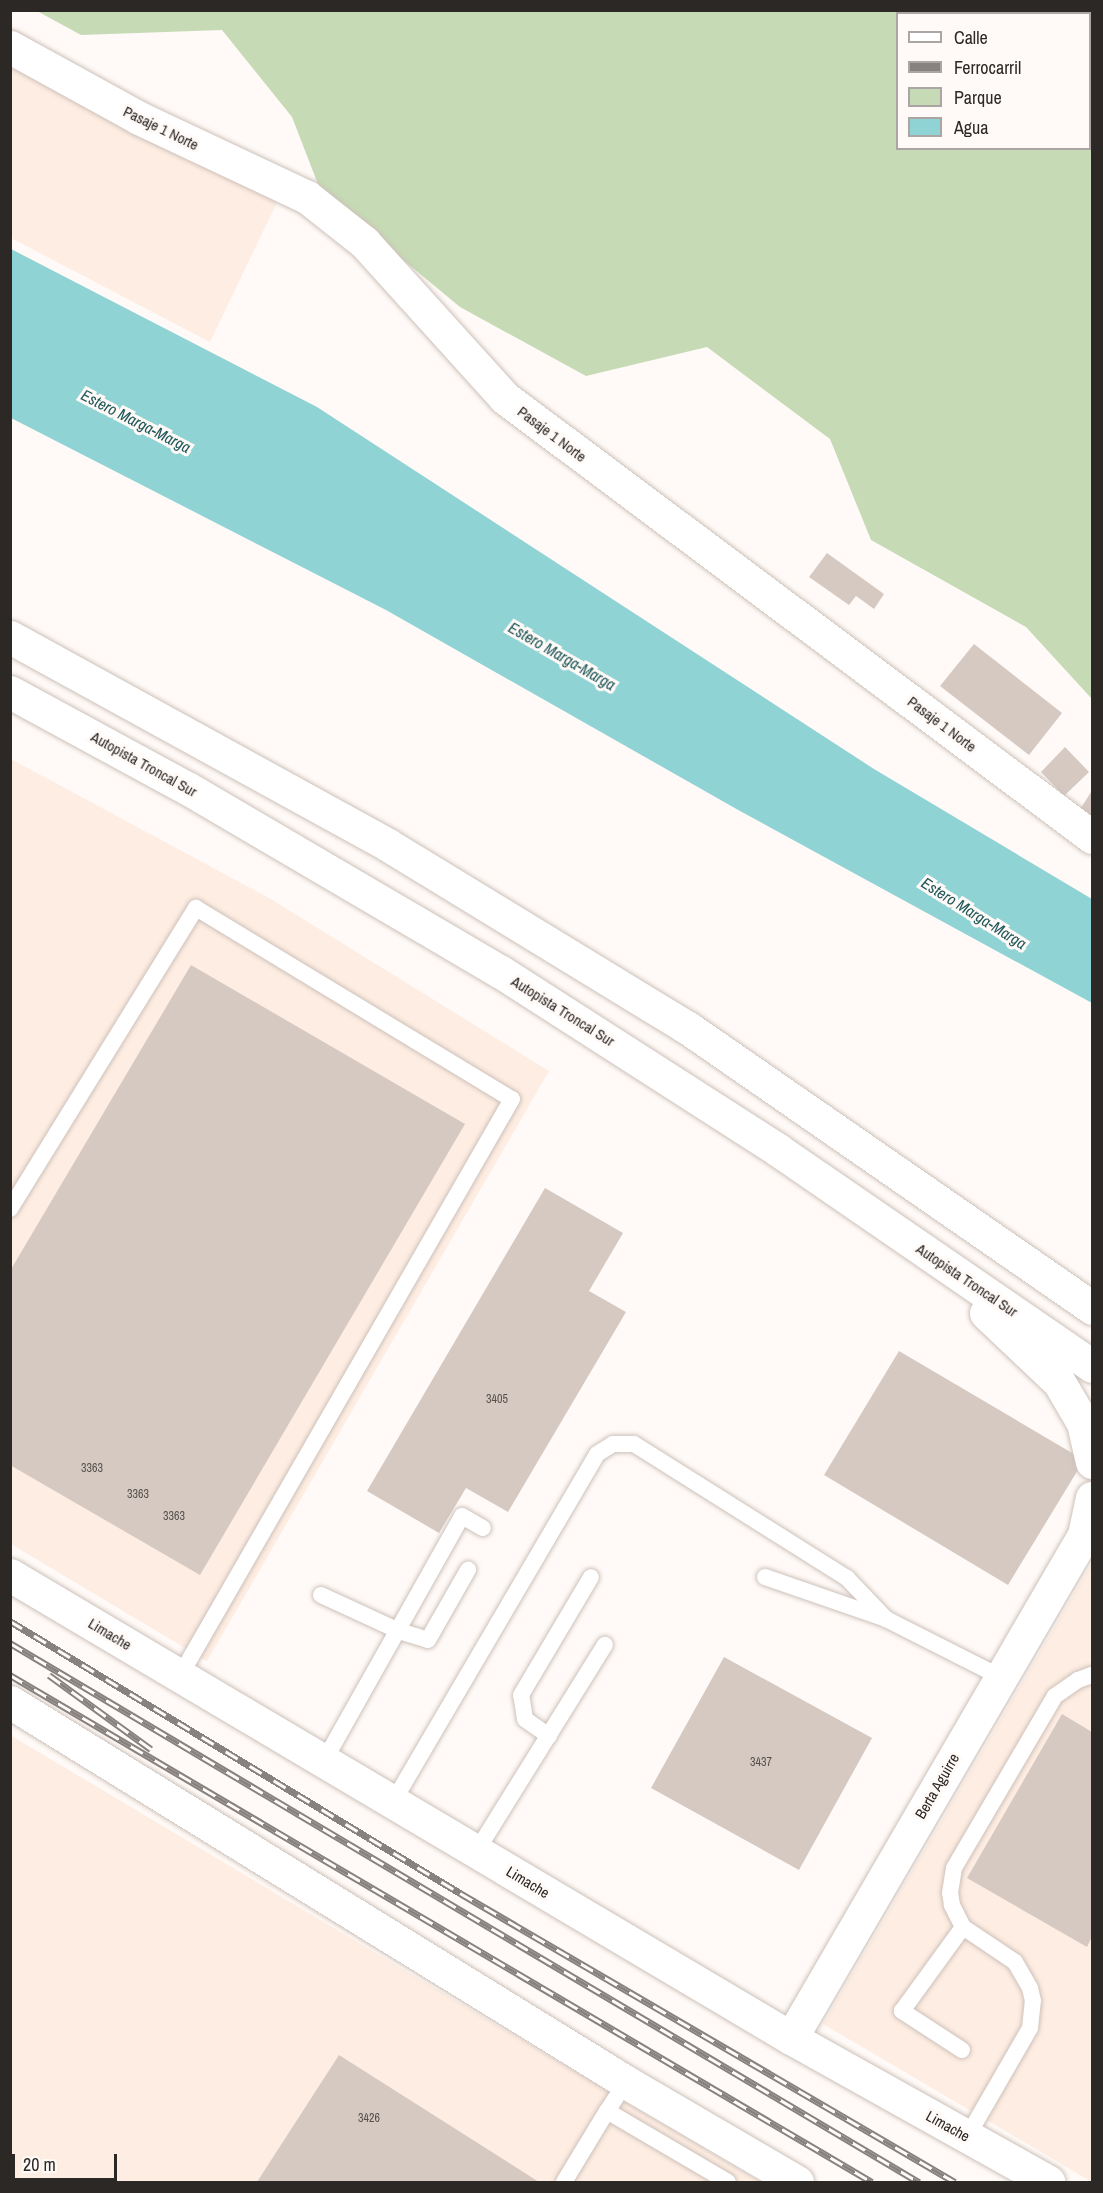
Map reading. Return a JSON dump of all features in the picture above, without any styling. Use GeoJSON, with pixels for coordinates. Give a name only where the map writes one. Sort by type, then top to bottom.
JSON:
{"type":"FeatureCollection","features":[{"type":"Feature","properties":{"kind":"main road","name":"Pasaje 1 Norte"},"geometry":{"type":"LineString","coordinates":[[10,47],[139,118],[307,197],[364,242],[505,398],[1092,837]]}},
{"type":"Feature","properties":{"kind":"main road"},"geometry":{"type":"LineString","coordinates":[[10,637],[388,845],[688,1028],[1092,1308]]}},
{"type":"Feature","properties":{"kind":"main road","name":"Autopista Troncal Sur"},"geometry":{"type":"LineString","coordinates":[[10,692],[187,788],[501,972],[768,1143],[1092,1366]]}},
{"type":"Feature","properties":{"kind":"main road"},"geometry":{"type":"LineString","coordinates":[[913,1244],[1059,1382],[1083,1423],[1092,1462]]}},
{"type":"Feature","properties":{"kind":"main road","name":"Berta Aguirre"},"geometry":{"type":"LineString","coordinates":[[791,2038],[1084,1535],[1092,1498]]}},
{"type":"Feature","properties":{"kind":"main road","name":"Limache"},"geometry":{"type":"LineString","coordinates":[[10,1575],[791,2038],[1049,2182]]}},
{"type":"Feature","properties":{"kind":"main road"},"geometry":{"type":"LineString","coordinates":[[10,1702],[626,2082],[797,2182]]}},
{"type":"Feature","properties":{"kind":"lane"},"geometry":{"type":"LineString","coordinates":[[10,1209],[196,908],[512,1099],[180,1676]]}},
{"type":"Feature","properties":{"kind":"lane"},"geometry":{"type":"LineString","coordinates":[[393,1802],[597,1454],[613,1444],[634,1444],[847,1578],[886,1619]]}},
{"type":"Feature","properties":{"kind":"lane"},"geometry":{"type":"LineString","coordinates":[[324,1761],[462,1516],[483,1528]]}},
{"type":"Feature","properties":{"kind":"lane"},"geometry":{"type":"LineString","coordinates":[[321,1595],[399,1631],[428,1640],[468,1570]]}},
{"type":"Feature","properties":{"kind":"lane"},"geometry":{"type":"LineString","coordinates":[[765,1576],[886,1619],[1001,1677]]}},
{"type":"Feature","properties":{"kind":"lane"},"geometry":{"type":"LineString","coordinates":[[549,1736],[525,1719],[521,1695],[591,1577]]}},
{"type":"Feature","properties":{"kind":"lane"},"geometry":{"type":"LineString","coordinates":[[477,1852],[605,1645]]}},
{"type":"Feature","properties":{"kind":"lane"},"geometry":{"type":"LineString","coordinates":[[967,2137],[1030,2028],[1033,2001],[1030,1988],[1015,1962],[963,1927],[952,1905],[951,1880],[960,1856],[1055,1696],[1078,1680],[1092,1675]]}},
{"type":"Feature","properties":{"kind":"lane"},"geometry":{"type":"LineString","coordinates":[[962,2050],[902,2011],[963,1927]]}},
{"type":"Feature","properties":{"kind":"lane"},"geometry":{"type":"LineString","coordinates":[[564,2182],[626,2082]]}},
{"type":"Feature","properties":{"kind":"lane"},"geometry":{"type":"LineString","coordinates":[[607,2111],[728,2182]]}},
{"type":"Feature","properties":{"kind":"shaded area"},"geometry":{"type":"Polygon","coordinates":[[[10,26],[280,196],[210,342],[11,238],[10,26]]]}},
{"type":"Feature","properties":{"kind":"shaded area"},"geometry":{"type":"Polygon","coordinates":[[[11,759],[269,898],[549,1071],[207,1661],[11,1544],[11,759]]]}},
{"type":"Feature","properties":{"kind":"shaded area"},"geometry":{"type":"Polygon","coordinates":[[[1092,1563],[1092,2182],[823,2024],[1092,1563]]]}},
{"type":"Feature","properties":{"kind":"shaded area"},"geometry":{"type":"Polygon","coordinates":[[[10,1735],[730,2164],[761,2182],[11,2182],[10,1735]]]}},
{"type":"Feature","properties":{"kind":"green space"},"geometry":{"type":"Polygon","coordinates":[[[1031,10],[1034,12],[896,12],[896,150],[1091,150],[1091,46],[1092,699],[1026,627],[871,540],[830,439],[707,347],[586,376],[460,307],[321,192],[292,117],[222,30],[81,35],[37,11],[1031,10]]]}},
{"type":"Feature","properties":{"kind":"water","name":"Estero Marga-Marga"},"geometry":{"type":"Polygon","coordinates":[[[11,249],[317,407],[874,769],[1092,899],[1092,1003],[740,811],[386,610],[11,418],[11,249]]]}},
{"type":"Feature","properties":{"kind":"building"},"geometry":{"type":"Polygon","coordinates":[[[827,553],[884,594],[874,609],[856,596],[849,605],[809,577],[827,553]]]}},
{"type":"Feature","properties":{"kind":"building"},"geometry":{"type":"Polygon","coordinates":[[[974,644],[1062,713],[1029,755],[940,686],[974,644]]]}},
{"type":"Feature","properties":{"kind":"building"},"geometry":{"type":"Polygon","coordinates":[[[1065,747],[1089,772],[1064,796],[1041,772],[1065,747]]]}},
{"type":"Feature","properties":{"kind":"building"},"geometry":{"type":"Polygon","coordinates":[[[1092,792],[1092,816],[1081,808],[1092,792]]]}},
{"type":"Feature","properties":{"kind":"building"},"geometry":{"type":"Polygon","coordinates":[[[191,965],[465,1124],[200,1575],[10,1465],[10,1271],[191,965]]]}},
{"type":"Feature","properties":{"kind":"building"},"geometry":{"type":"Polygon","coordinates":[[[545,1188],[623,1233],[589,1291],[626,1312],[508,1512],[466,1488],[439,1533],[367,1491],[545,1188]]]}},
{"type":"Feature","properties":{"kind":"building"},"geometry":{"type":"Polygon","coordinates":[[[899,1351],[1084,1460],[1008,1585],[824,1475],[899,1351]]]}},
{"type":"Feature","properties":{"kind":"building"},"geometry":{"type":"Polygon","coordinates":[[[724,1657],[872,1738],[799,1870],[651,1788],[724,1657]]]}},
{"type":"Feature","properties":{"kind":"building"},"geometry":{"type":"Polygon","coordinates":[[[1062,1714],[1092,1732],[1092,1937],[1087,1947],[967,1878],[1062,1714]]]}},
{"type":"Feature","properties":{"kind":"building"},"geometry":{"type":"Polygon","coordinates":[[[339,2055],[539,2182],[257,2182],[339,2055]]]}},
{"type":"Feature","properties":{"kind":"railway"},"geometry":{"type":"LineString","coordinates":[[10,1621],[460,1893],[955,2182]]}},
{"type":"Feature","properties":{"kind":"railway"},"geometry":{"type":"LineString","coordinates":[[10,1643],[919,2182]]}},
{"type":"Feature","properties":{"kind":"railway"},"geometry":{"type":"LineString","coordinates":[[10,1675],[872,2182]]}},
{"type":"Feature","properties":{"kind":"railway"},"geometry":{"type":"LineString","coordinates":[[49,1675],[151,1749]]}}]}
